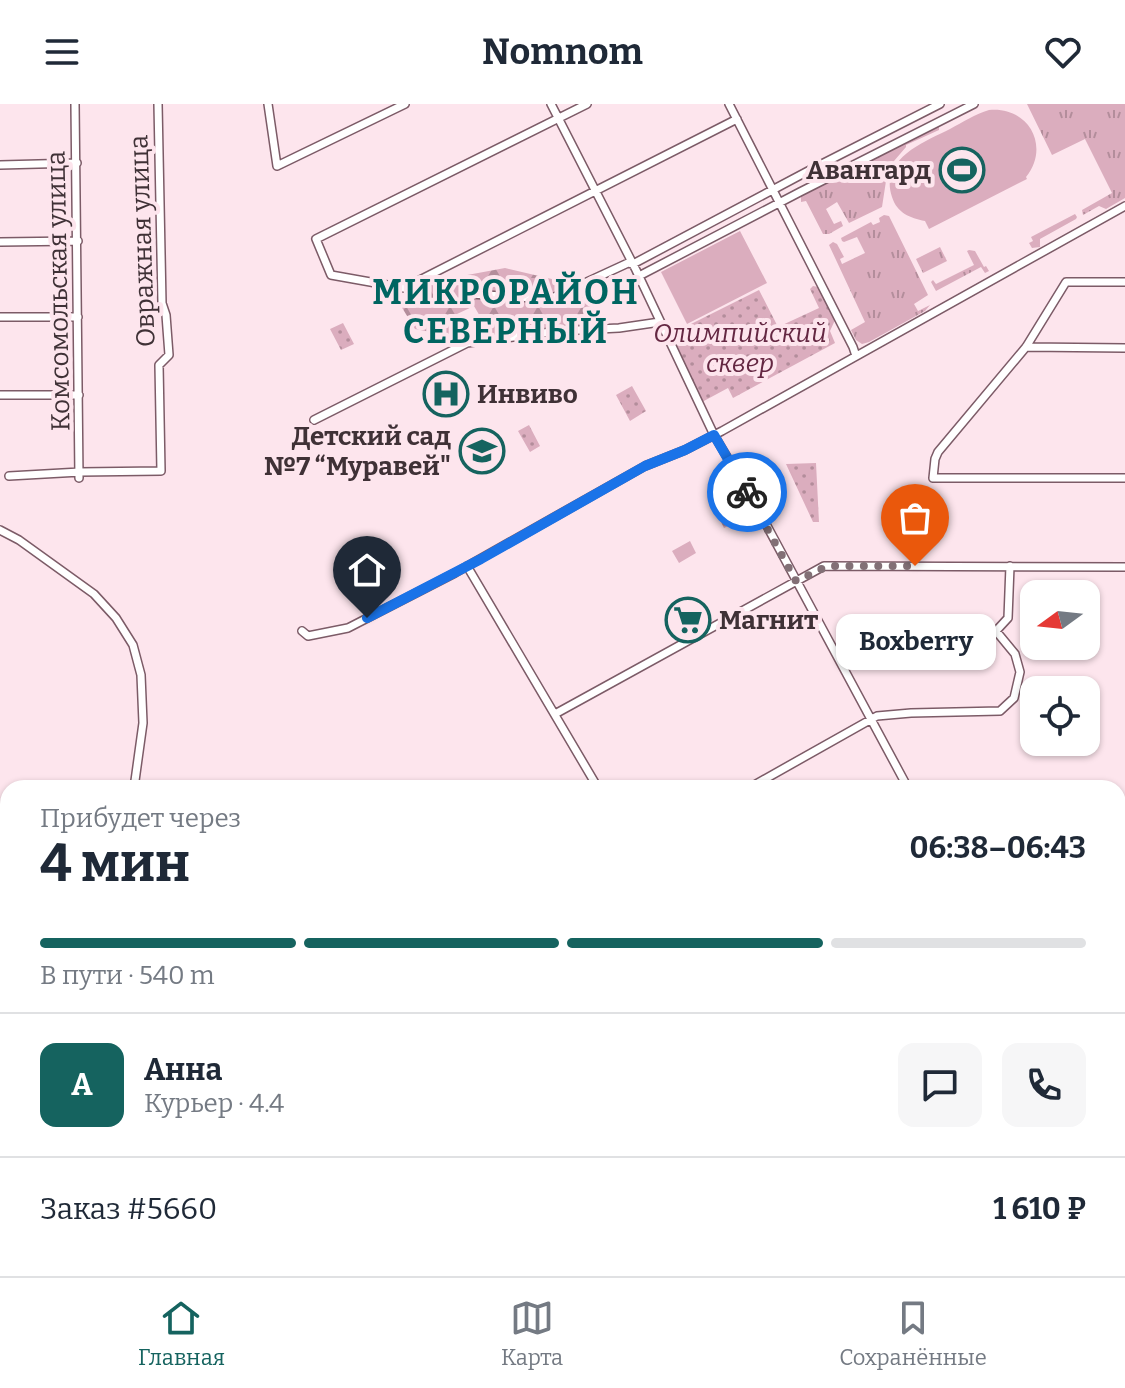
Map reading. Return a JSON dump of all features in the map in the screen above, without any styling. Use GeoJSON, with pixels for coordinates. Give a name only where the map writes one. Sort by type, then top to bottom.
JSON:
{"type":"FeatureCollection","features":[{"type":"Feature","properties":{"kind":"street","name":"Комсомольская улица"},"geometry":{"type":"LineString","coordinates":[[75,104],[80,475]]}},
{"type":"Feature","properties":{"kind":"street","name":"Овражная улица"},"geometry":{"type":"LineString","coordinates":[[80,475],[161,471],[159,365],[169,355],[161,294],[158,104]]}},
{"type":"Feature","properties":{"kind":"street"},"geometry":{"type":"LineString","coordinates":[[268,104],[277,166],[405,104]]}},
{"type":"Feature","properties":{"kind":"street"},"geometry":{"type":"LineString","coordinates":[[551,104],[639,276],[714,435],[904,780]]}},
{"type":"Feature","properties":{"kind":"street"},"geometry":{"type":"LineString","coordinates":[[587,104],[316,239],[331,275],[404,288],[737,119]]}},
{"type":"Feature","properties":{"kind":"street"},"geometry":{"type":"LineString","coordinates":[[729,104],[856,356]]}},
{"type":"Feature","properties":{"kind":"street"},"geometry":{"type":"LineString","coordinates":[[470,294],[550,299],[628,263],[633,264],[940,104]]}},
{"type":"Feature","properties":{"kind":"street"},"geometry":{"type":"LineString","coordinates":[[639,276],[974,104]]}},
{"type":"Feature","properties":{"kind":"street"},"geometry":{"type":"LineString","coordinates":[[0,165],[77,163]]}},
{"type":"Feature","properties":{"kind":"street"},"geometry":{"type":"LineString","coordinates":[[302,631],[308,636],[348,628],[467,566],[645,466],[714,435],[1125,206]]}},
{"type":"Feature","properties":{"kind":"street"},"geometry":{"type":"LineString","coordinates":[[0,242],[78,241]]}},
{"type":"Feature","properties":{"kind":"street"},"geometry":{"type":"LineString","coordinates":[[1125,282],[1066,282],[1026,347],[938,452],[933,478],[1125,478]]}},
{"type":"Feature","properties":{"kind":"street"},"geometry":{"type":"LineString","coordinates":[[0,317],[78,317]]}},
{"type":"Feature","properties":{"kind":"street"},"geometry":{"type":"LineString","coordinates":[[314,420],[467,343],[660,322]]}},
{"type":"Feature","properties":{"kind":"street"},"geometry":{"type":"LineString","coordinates":[[1026,347],[1125,348]]}},
{"type":"Feature","properties":{"kind":"street"},"geometry":{"type":"LineString","coordinates":[[0,395],[79,395]]}},
{"type":"Feature","properties":{"kind":"street"},"geometry":{"type":"LineString","coordinates":[[9,476],[80,475]]}},
{"type":"Feature","properties":{"kind":"street"},"geometry":{"type":"LineString","coordinates":[[0,530],[19,540],[94,594],[116,618],[133,645],[141,675],[143,723],[135,780]]}},
{"type":"Feature","properties":{"kind":"street"},"geometry":{"type":"LineString","coordinates":[[467,566],[593,780]]}},
{"type":"Feature","properties":{"kind":"street"},"geometry":{"type":"LineString","coordinates":[[555,714],[828,566],[1125,567]]}},
{"type":"Feature","properties":{"kind":"street"},"geometry":{"type":"LineString","coordinates":[[840,660],[866,643],[980,638],[996,631],[1008,618],[1010,566]]}},
{"type":"Feature","properties":{"kind":"street"},"geometry":{"type":"LineString","coordinates":[[763,780],[877,716],[1000,711],[1014,698],[1020,672],[1015,654],[996,631]]}},
{"type":"Feature","properties":{"kind":"green space"},"geometry":{"type":"Polygon","coordinates":[[[1027,104],[1125,104],[1125,198],[1106,209],[1099,206],[1083,215],[1082,210],[1112,193],[1085,139],[1052,155],[1027,104]]]}},
{"type":"Feature","properties":{"kind":"green space","name":"Авангард"},"geometry":{"type":"Polygon","coordinates":[[[989,110],[1015,114],[1032,130],[1036,153],[1027,179],[929,229],[925,221],[901,211],[894,203],[890,184],[898,162],[917,146],[989,110]]]}},
{"type":"Feature","properties":{"kind":"green space"},"geometry":{"type":"Polygon","coordinates":[[[939,126],[939,130],[906,145],[888,168],[882,207],[849,223],[837,202],[826,209],[834,224],[841,221],[843,226],[823,234],[806,201],[801,202],[801,196],[939,126]]]}},
{"type":"Feature","properties":{"kind":"green space"},"geometry":{"type":"Polygon","coordinates":[[[1075,214],[1076,219],[1040,239],[1040,247],[1032,248],[1029,243],[1033,241],[1031,237],[1075,214]]]}},
{"type":"Feature","properties":{"kind":"green space"},"geometry":{"type":"Polygon","coordinates":[[[889,216],[928,295],[914,304],[918,311],[930,305],[925,311],[862,344],[851,330],[865,322],[829,245],[833,242],[837,244],[844,257],[840,259],[842,264],[865,253],[857,237],[844,242],[841,238],[871,222],[873,225],[880,222],[879,218],[889,216]]]}},
{"type":"Feature","properties":{"kind":"green space"},"geometry":{"type":"Polygon","coordinates":[[[740,231],[767,283],[687,324],[661,272],[740,231]]]}},
{"type":"Feature","properties":{"kind":"green space"},"geometry":{"type":"Polygon","coordinates":[[[940,247],[947,261],[923,273],[916,259],[940,247]]]}},
{"type":"Feature","properties":{"kind":"green space"},"geometry":{"type":"Polygon","coordinates":[[[969,250],[975,251],[989,271],[985,273],[981,267],[936,291],[931,282],[933,280],[936,284],[974,265],[969,250]]]}},
{"type":"Feature","properties":{"kind":"green space"},"geometry":{"type":"Polygon","coordinates":[[[505,268],[590,288],[608,325],[487,337],[485,325],[474,306],[457,314],[457,337],[415,329],[401,306],[407,291],[424,283],[505,268]]]}},
{"type":"Feature","properties":{"kind":"green space","name":"Олимпийский сквер"},"geometry":{"type":"Polygon","coordinates":[[[818,287],[835,320],[830,331],[835,343],[733,398],[728,388],[702,402],[667,336],[759,290],[778,327],[819,308],[810,289],[818,287]]]}},
{"type":"Feature","properties":{"kind":"green space"},"geometry":{"type":"Polygon","coordinates":[[[343,323],[354,344],[341,350],[330,329],[343,323]]]}},
{"type":"Feature","properties":{"kind":"green space"},"geometry":{"type":"Polygon","coordinates":[[[632,386],[646,411],[630,421],[616,395],[632,386]]]}},
{"type":"Feature","properties":{"kind":"green space"},"geometry":{"type":"Polygon","coordinates":[[[529,425],[540,446],[530,452],[518,431],[529,425]]]}},
{"type":"Feature","properties":{"kind":"green space"},"geometry":{"type":"Polygon","coordinates":[[[816,463],[819,522],[813,522],[786,464],[816,463]]]}},
{"type":"Feature","properties":{"kind":"green space"},"geometry":{"type":"Polygon","coordinates":[[[733,497],[744,518],[724,528],[713,507],[733,497]]]}},
{"type":"Feature","properties":{"kind":"green space"},"geometry":{"type":"Polygon","coordinates":[[[690,541],[696,553],[679,563],[672,551],[690,541]]]}},
{"type":"Feature","properties":{"kind":"way so far"},"geometry":{"type":"LineString","coordinates":[[747,492],[796,581],[824,566],[915,566]]}},
{"type":"Feature","properties":{"kind":"place","name":"Авангард"},"geometry":{"type":"Point","coordinates":[962,170]}},
{"type":"Feature","properties":{"kind":"place","name":"Инвиво"},"geometry":{"type":"Point","coordinates":[446,394]}},
{"type":"Feature","properties":{"kind":"place","name":"Детский сад №7 “Муравей\""},"geometry":{"type":"Point","coordinates":[482,451]}},
{"type":"Feature","properties":{"kind":"place","name":"Boxberry"},"geometry":{"type":"Point","coordinates":[915,566]}},
{"type":"Feature","properties":{"kind":"place","name":"Магнит"},"geometry":{"type":"Point","coordinates":[688,620]}},
{"type":"Feature","properties":{"kind":"district","name":"МИКРОРАЙОН СЕВЕРНЫЙ"},"geometry":{"type":"Point","coordinates":[506,312]}},
{"type":"Feature","properties":{"kind":"route"},"geometry":{"type":"LineString","coordinates":[[367,618],[481,559],[645,466],[714,435],[747,492]]}}]}
